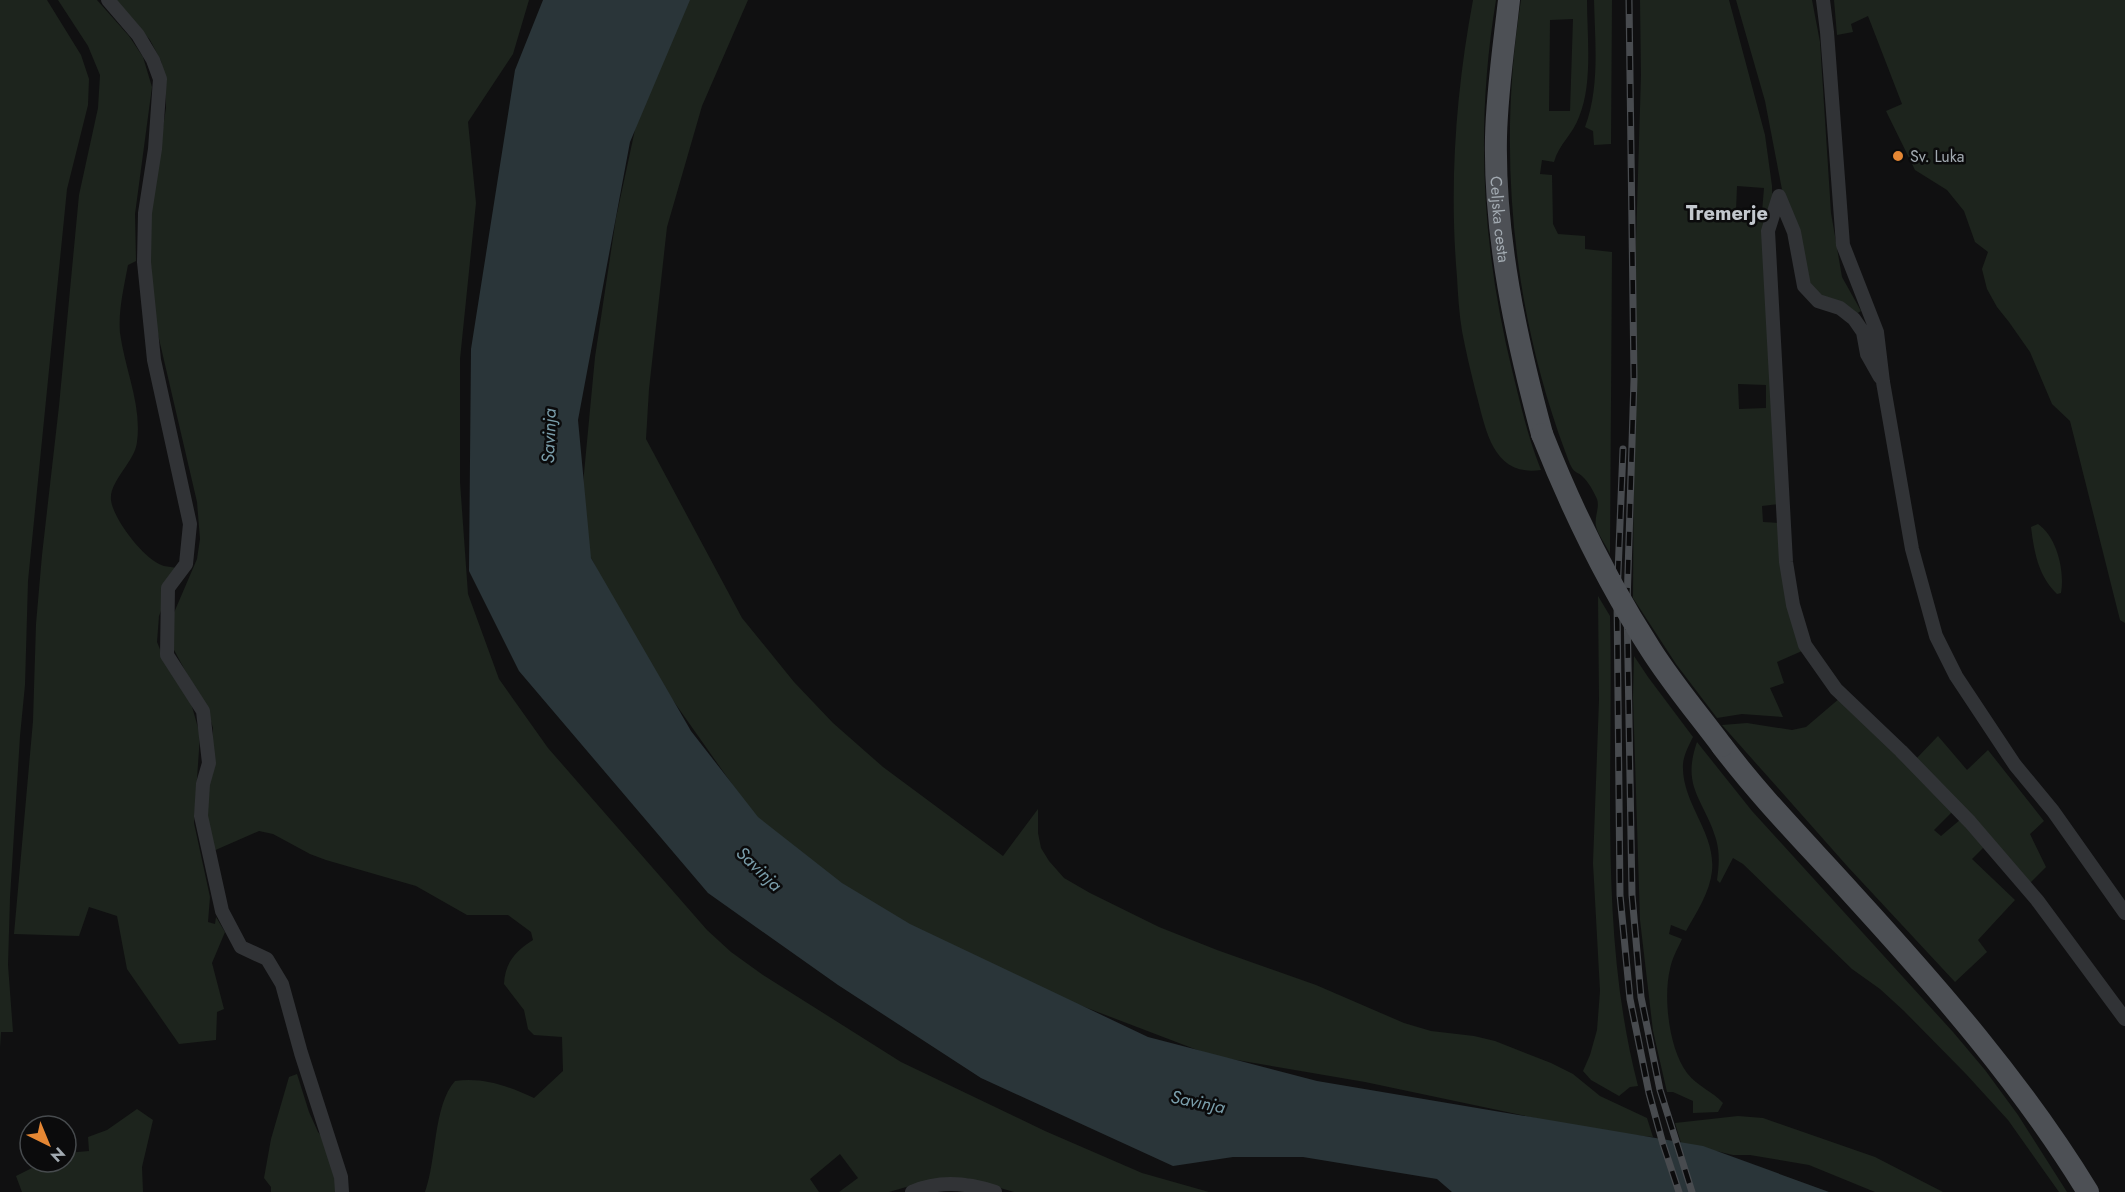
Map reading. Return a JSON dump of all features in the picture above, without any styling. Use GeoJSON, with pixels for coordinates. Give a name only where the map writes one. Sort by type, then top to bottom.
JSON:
{"type":"FeatureCollection","features":[{"type":"Feature","properties":{"kind":"main road","name":"Celjska cesta"},"geometry":{"type":"LineString","coordinates":[[1509,0],[1496,136],[1499,208],[1511,302],[1542,434],[1565,492],[1591,547],[1651,651],[1751,784],[1855,896],[1972,1029],[2032,1108],[2088,1192]]}},
{"type":"Feature","properties":{"kind":"street"},"geometry":{"type":"LineString","coordinates":[[108,0],[138,35],[153,60],[160,79],[155,149],[145,213],[144,262],[154,360],[190,524],[186,564],[168,588],[167,655],[203,711],[209,763],[203,784],[201,816],[222,911],[241,947],[267,959],[282,984],[340,1177],[342,1192]]}},
{"type":"Feature","properties":{"kind":"street"},"geometry":{"type":"LineString","coordinates":[[1823,0],[1843,245],[1877,332],[1883,382],[1912,549],[1936,636],[1956,676],[2009,756],[2053,811],[2125,913]]}},
{"type":"Feature","properties":{"kind":"street"},"geometry":{"type":"LineString","coordinates":[[1883,382],[1867,354],[1863,332],[1854,320],[1840,308],[1818,300],[1804,286],[1794,232],[1779,196],[1768,231],[1786,562],[1793,604],[1805,645],[1836,689],[1970,822],[2037,900],[2125,1019]]}},
{"type":"Feature","properties":{"kind":"street"},"geometry":{"type":"LineString","coordinates":[[912,1192],[928,1185],[972,1184],[995,1192]]}},
{"type":"Feature","properties":{"kind":"shaded area"},"geometry":{"type":"Polygon","coordinates":[[[0,0],[47,0],[81,55],[89,79],[88,105],[67,189],[28,581],[25,685],[10,898],[8,965],[13,1032],[1,1032],[0,1048],[0,0]]]}},
{"type":"Feature","properties":{"kind":"shaded area"},"geometry":{"type":"Polygon","coordinates":[[[58,0],[97,0],[129,36],[143,57],[152,87],[135,214],[136,261],[128,265],[120,316],[122,347],[137,415],[137,442],[132,457],[114,486],[111,500],[117,518],[139,548],[156,563],[177,568],[159,616],[157,642],[166,664],[191,703],[200,735],[194,823],[210,897],[208,922],[215,924],[216,917],[225,932],[212,963],[224,1009],[217,1012],[216,1040],[179,1044],[127,969],[117,916],[89,907],[79,936],[14,934],[33,721],[36,624],[42,555],[79,195],[98,108],[100,75],[88,46],[58,0]]]}},
{"type":"Feature","properties":{"kind":"shaded area"},"geometry":{"type":"Polygon","coordinates":[[[115,0],[529,0],[513,54],[468,122],[476,203],[460,359],[460,482],[468,594],[499,679],[548,748],[707,930],[731,952],[763,975],[901,1062],[1045,1131],[1142,1173],[1209,1192],[1014,1192],[966,1178],[927,1181],[889,1192],[839,1192],[858,1178],[840,1154],[810,1179],[819,1192],[425,1192],[439,1118],[448,1092],[455,1081],[476,1080],[495,1084],[534,1098],[563,1071],[562,1037],[534,1035],[528,1029],[524,1010],[504,984],[512,958],[533,940],[531,932],[508,915],[467,915],[416,886],[326,860],[273,834],[259,831],[211,852],[207,809],[213,728],[209,715],[173,648],[173,615],[197,559],[200,539],[197,502],[153,313],[149,217],[166,108],[165,81],[161,61],[150,40],[115,0]]]}},
{"type":"Feature","properties":{"kind":"shaded area"},"geometry":{"type":"Polygon","coordinates":[[[688,0],[748,0],[702,106],[667,227],[649,389],[646,439],[742,618],[794,682],[833,723],[883,767],[1003,856],[1038,809],[1038,833],[1041,848],[1049,861],[1064,878],[1090,893],[1159,927],[1316,985],[1404,1023],[1431,1031],[1495,1041],[1551,1063],[1573,1074],[1600,1096],[1647,1118],[1653,1137],[1601,1132],[1365,1082],[1213,1056],[1006,977],[933,945],[782,843],[751,811],[641,655],[587,550],[581,505],[595,357],[616,218],[636,125],[688,0]]]}},
{"type":"Feature","properties":{"kind":"shaded area"},"geometry":{"type":"Polygon","coordinates":[[[1473,0],[1496,0],[1485,94],[1485,188],[1488,234],[1494,281],[1513,374],[1532,446],[1541,470],[1525,470],[1512,466],[1494,448],[1480,407],[1461,324],[1455,242],[1454,172],[1458,103],[1473,0]]]}},
{"type":"Feature","properties":{"kind":"shaded area"},"geometry":{"type":"Polygon","coordinates":[[[1521,0],[1587,0],[1588,75],[1583,104],[1576,123],[1554,162],[1542,160],[1540,174],[1552,175],[1553,224],[1558,234],[1585,236],[1585,249],[1612,252],[1610,554],[1596,526],[1597,499],[1586,481],[1571,466],[1547,397],[1532,341],[1521,285],[1510,171],[1510,114],[1521,0]],[[1573,19],[1550,20],[1549,111],[1570,111],[1573,19]]]}},
{"type":"Feature","properties":{"kind":"shaded area"},"geometry":{"type":"Polygon","coordinates":[[[1594,0],[1612,0],[1611,144],[1594,145],[1593,131],[1585,127],[1595,80],[1594,0]]]}},
{"type":"Feature","properties":{"kind":"shaded area"},"geometry":{"type":"Polygon","coordinates":[[[1640,0],[1729,0],[1765,135],[1772,186],[1779,504],[1762,506],[1763,522],[1781,523],[1802,651],[1777,662],[1784,683],[1770,688],[1783,717],[1742,714],[1717,718],[1676,664],[1633,598],[1635,275],[1641,75],[1640,0]],[[1737,186],[1736,211],[1762,212],[1764,188],[1737,186]],[[1738,384],[1739,409],[1766,408],[1766,385],[1738,384]]]}},
{"type":"Feature","properties":{"kind":"shaded area"},"geometry":{"type":"Polygon","coordinates":[[[1736,0],[1812,0],[1820,42],[1831,213],[1842,277],[1861,311],[1856,314],[1825,299],[1807,282],[1784,200],[1765,101],[1736,0]]]}},
{"type":"Feature","properties":{"kind":"shaded area"},"geometry":{"type":"Polygon","coordinates":[[[1834,0],[2125,0],[2125,623],[2120,620],[2070,421],[2052,404],[2030,352],[1997,307],[1987,289],[1982,269],[1988,252],[1975,242],[1964,211],[1947,190],[1915,170],[1886,111],[1902,104],[1868,16],[1851,24],[1853,32],[1837,35],[1834,0]]]}},
{"type":"Feature","properties":{"kind":"shaded area"},"geometry":{"type":"Polygon","coordinates":[[[2038,524],[2050,537],[2058,555],[2062,575],[2061,593],[2057,594],[2051,587],[2038,563],[2031,527],[2038,524]]]}},
{"type":"Feature","properties":{"kind":"shaded area"},"geometry":{"type":"Polygon","coordinates":[[[1598,596],[1610,616],[1610,852],[1617,970],[1625,1028],[1638,1086],[1630,1087],[1619,1096],[1591,1080],[1583,1071],[1597,1030],[1600,991],[1593,863],[1599,700],[1598,596]]]}},
{"type":"Feature","properties":{"kind":"shaded area"},"geometry":{"type":"Polygon","coordinates":[[[1634,656],[1693,737],[1683,764],[1684,778],[1692,805],[1709,843],[1712,871],[1706,894],[1686,931],[1671,925],[1669,934],[1682,939],[1670,969],[1667,994],[1672,1037],[1681,1063],[1691,1078],[1723,1103],[1718,1112],[1693,1113],[1693,1101],[1673,1092],[1667,1092],[1653,1031],[1640,920],[1633,697],[1634,656]]]}},
{"type":"Feature","properties":{"kind":"shaded area"},"geometry":{"type":"Polygon","coordinates":[[[1840,698],[1953,811],[1934,830],[1941,836],[1961,819],[1985,846],[1972,859],[2015,900],[1978,940],[1987,952],[1955,982],[1848,867],[1722,725],[1747,723],[1792,730],[1806,727],[1840,698]]]}},
{"type":"Feature","properties":{"kind":"shaded area"},"geometry":{"type":"Polygon","coordinates":[[[1938,736],[1967,770],[1988,750],[2044,821],[2030,834],[2046,867],[2030,883],[1915,760],[1938,736]]]}},
{"type":"Feature","properties":{"kind":"shaded area"},"geometry":{"type":"Polygon","coordinates":[[[1697,742],[1752,811],[1985,1070],[2018,1115],[2067,1192],[2059,1192],[2008,1120],[1904,1011],[1880,989],[1852,969],[1743,864],[1733,858],[1720,883],[1717,880],[1719,860],[1716,839],[1693,782],[1693,758],[1697,742]]]}},
{"type":"Feature","properties":{"kind":"shaded area"},"geometry":{"type":"Polygon","coordinates":[[[297,1074],[318,1132],[331,1148],[338,1192],[271,1192],[271,1187],[264,1178],[271,1139],[289,1077],[297,1074]]]}},
{"type":"Feature","properties":{"kind":"shaded area"},"geometry":{"type":"Polygon","coordinates":[[[137,1109],[153,1120],[142,1167],[143,1192],[22,1192],[16,1176],[20,1174],[78,1174],[78,1152],[89,1151],[88,1137],[107,1130],[137,1109]]]}},
{"type":"Feature","properties":{"kind":"shaded area"},"geometry":{"type":"Polygon","coordinates":[[[1738,1116],[1763,1118],[1875,1157],[1943,1192],[1875,1192],[1809,1165],[1716,1151],[1684,1153],[1675,1123],[1738,1116]]]}},
{"type":"Feature","properties":{"kind":"water","name":"Savinja"},"geometry":{"type":"Polygon","coordinates":[[[543,0],[690,0],[630,142],[578,420],[591,558],[691,731],[758,817],[842,883],[910,924],[1148,1037],[1317,1081],[1703,1146],[1829,1192],[1452,1192],[1437,1179],[1303,1157],[1233,1157],[1173,1166],[981,1078],[838,985],[708,893],[519,671],[469,571],[471,349],[515,70],[543,0]]]}},
{"type":"Feature","properties":{"kind":"railway"},"geometry":{"type":"LineString","coordinates":[[1629,0],[1634,379],[1627,604],[1632,895],[1641,997],[1660,1090],[1692,1192]]}},
{"type":"Feature","properties":{"kind":"railway"},"geometry":{"type":"LineString","coordinates":[[1623,449],[1617,598],[1620,895],[1630,999],[1649,1093],[1679,1192]]}},
{"type":"Feature","properties":{"kind":"place","name":"Sv. Luka"},"geometry":{"type":"Point","coordinates":[1898,156]}},
{"type":"Feature","properties":{"kind":"district","name":"Tremerje"},"geometry":{"type":"Point","coordinates":[1727,213]}}]}
